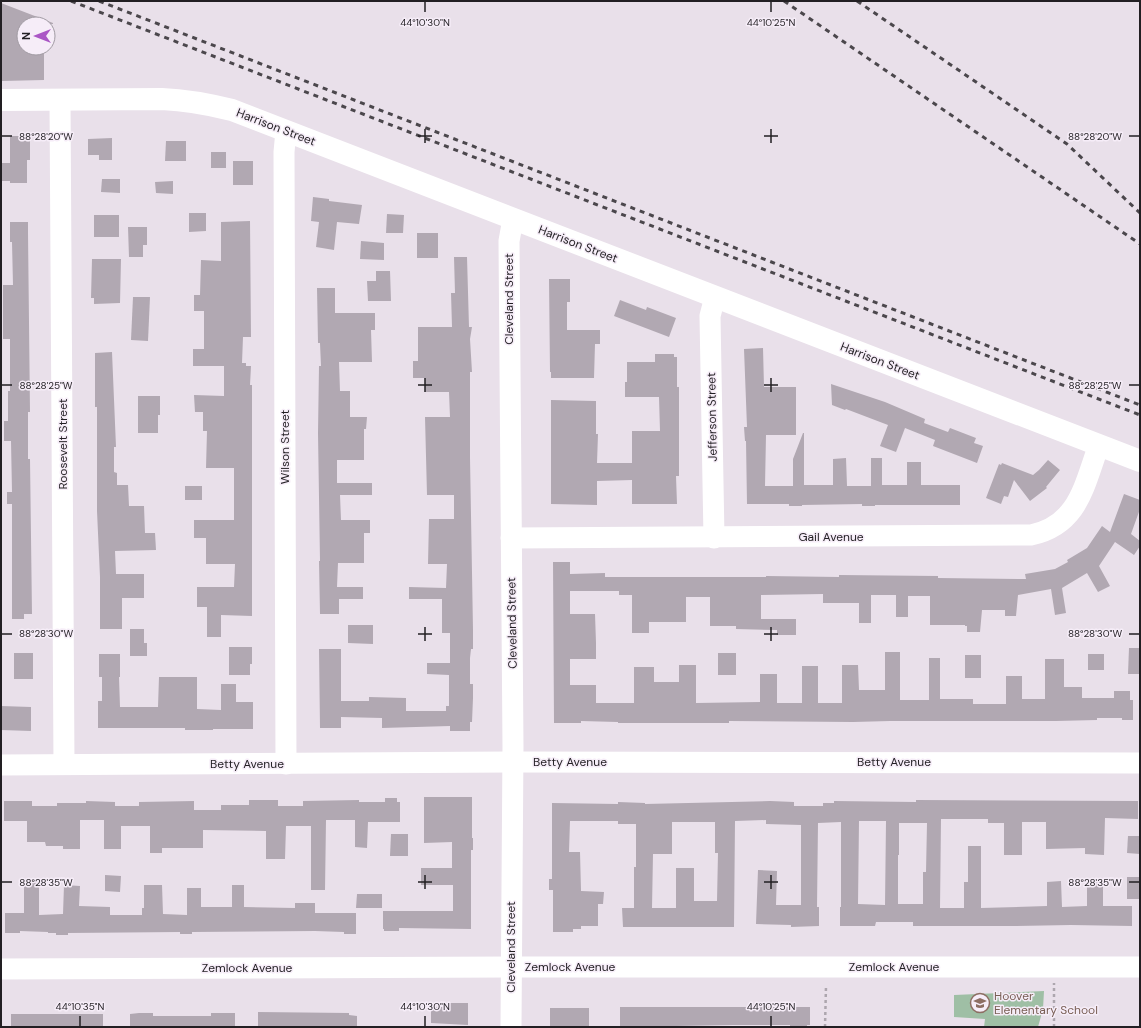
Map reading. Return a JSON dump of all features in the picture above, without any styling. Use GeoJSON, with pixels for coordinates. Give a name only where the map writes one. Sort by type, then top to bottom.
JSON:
{"type":"FeatureCollection","features":[{"type":"Feature","properties":{"kind":"main road","name":"Harrison Street"},"geometry":{"type":"LineString","coordinates":[[1,100],[186,100],[232,110],[1140,461]]}},
{"type":"Feature","properties":{"kind":"street","name":"Roosevelt Street"},"geometry":{"type":"LineString","coordinates":[[60,100],[64,764]]}},
{"type":"Feature","properties":{"kind":"street","name":"Wilson Street"},"geometry":{"type":"LineString","coordinates":[[286,130],[284,160],[286,764]]}},
{"type":"Feature","properties":{"kind":"street","name":"Cleveland Street"},"geometry":{"type":"LineString","coordinates":[[511,1027],[513,762],[509,241],[513,219]]}},
{"type":"Feature","properties":{"kind":"street","name":"Jefferson Street"},"geometry":{"type":"LineString","coordinates":[[714,538],[710,316],[715,297]]}},
{"type":"Feature","properties":{"kind":"street","name":"Gail Avenue"},"geometry":{"type":"LineString","coordinates":[[511,538],[1032,535],[1043,533],[1059,524],[1072,512],[1078,501],[1099,445]]}},
{"type":"Feature","properties":{"kind":"street","name":"Betty Avenue"},"geometry":{"type":"LineString","coordinates":[[1,765],[513,762],[1140,763]]}},
{"type":"Feature","properties":{"kind":"street","name":"Zemlock Avenue"},"geometry":{"type":"LineString","coordinates":[[1,969],[1140,967]]}},
{"type":"Feature","properties":{"kind":"path"},"geometry":{"type":"LineString","coordinates":[[1054,967],[1054,1027]]}},
{"type":"Feature","properties":{"kind":"path"},"geometry":{"type":"LineString","coordinates":[[826,986],[826,1027]]}},
{"type":"Feature","properties":{"kind":"green space"},"geometry":{"type":"Polygon","coordinates":[[[1044,991],[1043,1009],[1038,1027],[984,1027],[985,1019],[954,1017],[954,995],[1044,991]]]}},
{"type":"Feature","properties":{"kind":"building"},"geometry":{"type":"Polygon","coordinates":[[[1,3],[35,16],[16,16],[16,56],[44,56],[44,80],[2,81],[1,3]]]}},
{"type":"Feature","properties":{"kind":"building"},"geometry":{"type":"Polygon","coordinates":[[[10,136],[30,136],[30,160],[27,160],[27,183],[10,183],[10,181],[1,181],[1,163],[10,163],[10,136]]]}},
{"type":"Feature","properties":{"kind":"building"},"geometry":{"type":"Polygon","coordinates":[[[112,138],[112,160],[99,160],[99,155],[88,155],[88,139],[112,138]]]}},
{"type":"Feature","properties":{"kind":"building"},"geometry":{"type":"Polygon","coordinates":[[[166,141],[186,141],[186,161],[165,161],[166,141]]]}},
{"type":"Feature","properties":{"kind":"building"},"geometry":{"type":"Polygon","coordinates":[[[211,152],[226,152],[226,168],[211,168],[211,152]]]}},
{"type":"Feature","properties":{"kind":"building"},"geometry":{"type":"Polygon","coordinates":[[[233,161],[253,161],[253,185],[233,185],[233,161]]]}},
{"type":"Feature","properties":{"kind":"building"},"geometry":{"type":"Polygon","coordinates":[[[102,179],[120,179],[120,193],[101,192],[102,179]]]}},
{"type":"Feature","properties":{"kind":"building"},"geometry":{"type":"Polygon","coordinates":[[[173,181],[173,194],[156,193],[155,182],[173,181]]]}},
{"type":"Feature","properties":{"kind":"building"},"geometry":{"type":"Polygon","coordinates":[[[313,197],[329,199],[329,201],[362,205],[359,224],[337,222],[334,250],[316,247],[319,222],[311,221],[313,197]]]}},
{"type":"Feature","properties":{"kind":"building"},"geometry":{"type":"Polygon","coordinates":[[[189,213],[206,213],[206,231],[189,232],[189,213]]]}},
{"type":"Feature","properties":{"kind":"building"},"geometry":{"type":"Polygon","coordinates":[[[387,214],[404,215],[403,233],[386,233],[387,214]]]}},
{"type":"Feature","properties":{"kind":"building"},"geometry":{"type":"Polygon","coordinates":[[[94,215],[119,215],[119,237],[94,237],[94,215]]]}},
{"type":"Feature","properties":{"kind":"building"},"geometry":{"type":"Polygon","coordinates":[[[250,221],[251,337],[243,337],[242,363],[246,363],[246,366],[251,366],[250,385],[252,385],[252,616],[221,615],[221,637],[207,637],[207,607],[197,607],[197,587],[234,587],[235,564],[206,564],[206,538],[194,538],[194,520],[234,520],[234,468],[206,468],[207,431],[203,431],[203,412],[195,412],[194,395],[224,396],[224,366],[193,366],[193,349],[204,349],[204,311],[194,311],[194,295],[200,295],[201,260],[221,261],[221,222],[250,221]]]}},
{"type":"Feature","properties":{"kind":"building"},"geometry":{"type":"Polygon","coordinates":[[[10,222],[28,222],[30,412],[28,412],[28,459],[30,459],[32,614],[24,614],[24,619],[12,619],[12,504],[7,504],[7,492],[12,492],[11,441],[4,441],[4,421],[8,421],[8,391],[10,391],[10,339],[3,339],[3,285],[13,285],[10,222]]]}},
{"type":"Feature","properties":{"kind":"building"},"geometry":{"type":"Polygon","coordinates":[[[128,227],[147,227],[147,245],[143,245],[143,257],[129,257],[128,227]]]}},
{"type":"Feature","properties":{"kind":"building"},"geometry":{"type":"Polygon","coordinates":[[[417,233],[438,233],[438,258],[417,258],[417,233]]]}},
{"type":"Feature","properties":{"kind":"building"},"geometry":{"type":"Polygon","coordinates":[[[361,241],[384,243],[384,260],[360,259],[361,241]]]}},
{"type":"Feature","properties":{"kind":"building"},"geometry":{"type":"Polygon","coordinates":[[[454,257],[467,257],[469,327],[472,327],[470,339],[472,372],[470,372],[470,458],[473,649],[471,649],[470,658],[470,684],[473,684],[473,698],[470,731],[450,731],[450,726],[382,728],[382,718],[341,717],[341,728],[320,728],[319,649],[341,649],[341,701],[369,701],[369,697],[406,698],[406,711],[446,711],[446,706],[449,706],[449,675],[427,674],[427,663],[450,663],[450,633],[442,633],[442,599],[409,599],[409,587],[446,588],[447,564],[428,564],[429,519],[454,519],[454,495],[427,495],[425,417],[450,417],[449,392],[425,392],[425,378],[413,378],[413,361],[418,361],[418,327],[452,327],[451,293],[455,293],[454,257]]]}},
{"type":"Feature","properties":{"kind":"building"},"geometry":{"type":"Polygon","coordinates":[[[92,259],[121,259],[120,303],[94,304],[94,298],[91,298],[92,259]]]}},
{"type":"Feature","properties":{"kind":"building"},"geometry":{"type":"Polygon","coordinates":[[[376,271],[390,271],[391,301],[368,301],[367,281],[376,281],[376,271]]]}},
{"type":"Feature","properties":{"kind":"building"},"geometry":{"type":"Polygon","coordinates":[[[549,279],[570,279],[570,302],[567,302],[567,330],[600,330],[600,344],[595,344],[594,378],[551,378],[549,279]]]}},
{"type":"Feature","properties":{"kind":"building"},"geometry":{"type":"Polygon","coordinates":[[[317,288],[335,288],[335,313],[375,313],[375,330],[371,330],[372,362],[339,362],[340,391],[350,391],[350,417],[367,417],[366,429],[364,429],[364,460],[337,460],[337,483],[372,483],[372,495],[340,495],[341,520],[370,520],[370,533],[364,533],[364,563],[338,563],[337,587],[363,587],[363,599],[339,599],[339,614],[320,614],[318,433],[319,366],[321,366],[320,343],[318,343],[317,288]]]}},
{"type":"Feature","properties":{"kind":"building"},"geometry":{"type":"Polygon","coordinates":[[[133,297],[150,297],[148,341],[131,340],[133,297]]]}},
{"type":"Feature","properties":{"kind":"building"},"geometry":{"type":"Polygon","coordinates":[[[620,300],[646,310],[647,307],[676,318],[669,337],[614,316],[620,300]]]}},
{"type":"Feature","properties":{"kind":"building"},"geometry":{"type":"Polygon","coordinates":[[[763,348],[764,387],[796,387],[796,435],[766,435],[765,486],[793,486],[793,459],[804,433],[804,485],[833,485],[833,459],[846,458],[847,486],[871,486],[871,458],[882,458],[882,485],[907,485],[907,462],[921,462],[921,485],[960,485],[960,505],[862,506],[862,504],[789,506],[789,504],[747,504],[746,441],[744,427],[747,427],[744,349],[763,348]]]}},
{"type":"Feature","properties":{"kind":"building"},"geometry":{"type":"Polygon","coordinates":[[[112,352],[116,447],[114,447],[114,472],[117,473],[117,485],[128,485],[129,506],[144,506],[145,533],[155,533],[156,550],[115,551],[116,574],[144,574],[144,598],[122,598],[122,629],[100,629],[95,353],[112,352]]]}},
{"type":"Feature","properties":{"kind":"building"},"geometry":{"type":"Polygon","coordinates":[[[655,354],[674,354],[674,357],[677,357],[677,387],[679,387],[679,476],[676,476],[677,504],[632,504],[632,480],[597,481],[597,505],[551,504],[551,400],[596,401],[596,434],[598,434],[597,463],[632,463],[632,431],[660,431],[659,397],[625,397],[627,362],[655,362],[655,354]]]}},
{"type":"Feature","properties":{"kind":"building"},"geometry":{"type":"Polygon","coordinates":[[[831,384],[885,402],[925,419],[924,423],[948,432],[950,428],[976,438],[974,443],[983,446],[977,463],[933,446],[935,440],[905,428],[896,452],[880,446],[888,425],[832,405],[831,384]]]}},
{"type":"Feature","properties":{"kind":"building"},"geometry":{"type":"Polygon","coordinates":[[[138,396],[160,396],[158,433],[138,433],[138,396]]]}},
{"type":"Feature","properties":{"kind":"building"},"geometry":{"type":"Polygon","coordinates":[[[1048,460],[1060,470],[1046,487],[1047,488],[1030,501],[1014,480],[1008,497],[1004,496],[1001,504],[986,498],[999,464],[1001,465],[1002,463],[1033,475],[1048,460]]]}},
{"type":"Feature","properties":{"kind":"building"},"geometry":{"type":"Polygon","coordinates":[[[185,486],[202,486],[202,500],[185,500],[185,486]]]}},
{"type":"Feature","properties":{"kind":"building"},"geometry":{"type":"Polygon","coordinates":[[[1124,494],[1140,500],[1140,509],[1131,534],[1140,541],[1140,546],[1134,555],[1115,542],[1099,566],[1110,586],[1098,592],[1087,573],[1062,588],[1066,613],[1055,615],[1051,589],[1018,595],[1016,616],[1005,616],[1005,610],[982,610],[980,632],[967,632],[967,626],[965,625],[930,625],[930,596],[908,596],[908,617],[896,617],[896,595],[871,595],[871,623],[859,623],[859,603],[823,603],[823,594],[761,595],[761,619],[796,619],[796,635],[777,635],[777,630],[736,629],[736,626],[710,626],[710,597],[686,597],[686,622],[649,622],[649,633],[632,633],[632,595],[619,595],[619,591],[570,591],[570,614],[595,614],[596,659],[570,659],[570,685],[596,685],[596,703],[634,703],[634,667],[654,667],[654,682],[679,682],[679,665],[696,665],[696,703],[760,702],[760,674],[777,674],[777,703],[802,703],[802,666],[818,666],[818,703],[842,703],[842,665],[858,665],[859,690],[885,690],[885,652],[900,652],[900,700],[929,700],[929,658],[940,658],[940,699],[973,699],[973,704],[1006,704],[1006,676],[1022,676],[1022,699],[1045,699],[1045,659],[1064,659],[1064,687],[1082,687],[1082,698],[1114,698],[1114,691],[1130,691],[1130,700],[1133,700],[1133,720],[1122,720],[1122,718],[1097,718],[1097,720],[1056,721],[729,721],[729,723],[618,723],[581,721],[581,723],[554,723],[553,562],[570,562],[570,574],[605,573],[605,577],[839,577],[839,575],[1026,579],[1025,574],[1055,569],[1068,562],[1067,560],[1087,548],[1102,526],[1110,532],[1124,494]]]}},
{"type":"Feature","properties":{"kind":"building"},"geometry":{"type":"Polygon","coordinates":[[[348,625],[373,625],[373,644],[348,643],[348,625]]]}},
{"type":"Feature","properties":{"kind":"building"},"geometry":{"type":"Polygon","coordinates":[[[130,629],[144,629],[144,643],[147,643],[147,656],[130,656],[130,629]]]}},
{"type":"Feature","properties":{"kind":"building"},"geometry":{"type":"Polygon","coordinates":[[[229,647],[252,647],[252,664],[250,664],[250,675],[229,675],[229,647]]]}},
{"type":"Feature","properties":{"kind":"building"},"geometry":{"type":"Polygon","coordinates":[[[1129,648],[1140,648],[1140,674],[1128,674],[1129,648]]]}},
{"type":"Feature","properties":{"kind":"building"},"geometry":{"type":"Polygon","coordinates":[[[14,653],[33,653],[33,679],[14,679],[14,653]]]}},
{"type":"Feature","properties":{"kind":"building"},"geometry":{"type":"Polygon","coordinates":[[[718,653],[736,653],[736,675],[718,675],[718,653]]]}},
{"type":"Feature","properties":{"kind":"building"},"geometry":{"type":"Polygon","coordinates":[[[99,654],[120,654],[120,707],[158,707],[159,677],[197,677],[197,709],[221,710],[221,684],[236,684],[236,702],[253,702],[253,729],[185,730],[185,728],[98,728],[98,701],[102,701],[102,677],[99,677],[99,654]]]}},
{"type":"Feature","properties":{"kind":"building"},"geometry":{"type":"Polygon","coordinates":[[[1088,654],[1104,654],[1104,670],[1088,670],[1088,654]]]}},
{"type":"Feature","properties":{"kind":"building"},"geometry":{"type":"Polygon","coordinates":[[[965,655],[981,655],[981,678],[965,678],[965,655]]]}},
{"type":"Feature","properties":{"kind":"building"},"geometry":{"type":"Polygon","coordinates":[[[1,706],[31,707],[31,731],[1,730],[1,706]]]}},
{"type":"Feature","properties":{"kind":"building"},"geometry":{"type":"Polygon","coordinates":[[[424,797],[472,797],[473,850],[471,850],[471,929],[399,928],[399,931],[384,931],[383,929],[383,911],[453,911],[453,885],[421,885],[421,868],[452,868],[452,842],[424,843],[424,797]]]}},
{"type":"Feature","properties":{"kind":"building"},"geometry":{"type":"Polygon","coordinates":[[[385,798],[397,798],[397,802],[400,802],[400,822],[368,822],[367,848],[355,847],[355,820],[326,820],[325,890],[311,890],[311,826],[286,826],[285,859],[266,859],[266,831],[203,830],[203,848],[162,848],[162,853],[150,853],[150,826],[121,826],[121,849],[104,849],[104,820],[80,820],[80,849],[63,849],[63,846],[46,846],[45,842],[27,842],[27,821],[4,821],[4,801],[32,801],[32,806],[57,806],[57,803],[86,803],[86,801],[115,802],[115,806],[139,806],[139,802],[194,801],[194,810],[221,810],[221,805],[249,805],[249,800],[278,800],[278,806],[303,806],[303,801],[359,800],[359,802],[385,802],[385,798]]]}},
{"type":"Feature","properties":{"kind":"building"},"geometry":{"type":"Polygon","coordinates":[[[916,800],[1138,801],[1138,819],[1105,818],[1104,855],[1085,854],[1085,848],[1046,849],[1046,822],[1022,822],[1022,855],[1004,855],[1004,823],[988,823],[988,819],[941,819],[940,908],[964,908],[964,882],[968,882],[968,846],[981,846],[981,908],[1047,906],[1047,882],[1061,881],[1062,907],[1087,906],[1087,882],[1103,882],[1103,906],[1132,906],[1132,926],[913,926],[913,922],[876,922],[875,926],[840,926],[841,822],[818,823],[817,907],[819,907],[819,926],[791,927],[791,925],[756,924],[758,870],[777,871],[776,905],[801,905],[801,825],[766,824],[766,820],[735,821],[734,927],[623,927],[622,908],[634,908],[636,824],[618,824],[618,821],[570,821],[569,852],[580,852],[581,891],[604,892],[603,904],[598,904],[598,926],[581,926],[581,929],[573,929],[573,932],[553,932],[553,890],[549,890],[549,879],[552,879],[552,803],[618,804],[618,802],[645,804],[770,801],[794,802],[794,806],[823,806],[823,803],[834,803],[834,801],[916,802],[916,800]],[[859,821],[858,904],[885,905],[886,821],[859,821]],[[672,822],[672,854],[653,854],[652,908],[676,908],[676,868],[694,868],[694,901],[717,901],[718,853],[715,853],[715,822],[672,822]],[[899,823],[898,904],[923,904],[923,872],[926,872],[927,823],[899,823]]]}},
{"type":"Feature","properties":{"kind":"building"},"geometry":{"type":"Polygon","coordinates":[[[391,834],[408,834],[408,856],[390,856],[391,834]]]}},
{"type":"Feature","properties":{"kind":"building"},"geometry":{"type":"Polygon","coordinates":[[[1128,836],[1140,836],[1140,854],[1127,853],[1128,836]]]}},
{"type":"Feature","properties":{"kind":"building"},"geometry":{"type":"Polygon","coordinates":[[[105,875],[121,876],[120,892],[105,891],[105,875]]]}},
{"type":"Feature","properties":{"kind":"building"},"geometry":{"type":"Polygon","coordinates":[[[1127,877],[1140,877],[1140,899],[1127,899],[1127,877]]]}},
{"type":"Feature","properties":{"kind":"building"},"geometry":{"type":"Polygon","coordinates":[[[24,882],[39,882],[39,915],[63,914],[64,885],[80,886],[79,906],[110,907],[110,915],[142,915],[142,908],[144,908],[144,885],[162,885],[163,914],[187,915],[187,888],[201,888],[201,907],[232,907],[232,885],[244,885],[244,907],[295,908],[295,903],[315,903],[315,913],[356,913],[356,934],[315,931],[192,932],[192,934],[180,934],[180,932],[68,933],[68,935],[56,935],[56,933],[48,932],[20,931],[20,933],[5,933],[5,913],[24,913],[24,882]]]}},
{"type":"Feature","properties":{"kind":"building"},"geometry":{"type":"Polygon","coordinates":[[[357,894],[382,894],[382,908],[356,908],[357,894]]]}},
{"type":"Feature","properties":{"kind":"building"},"geometry":{"type":"Polygon","coordinates":[[[450,1003],[468,1003],[468,1025],[431,1023],[431,1007],[450,1007],[450,1003]]]}},
{"type":"Feature","properties":{"kind":"building"},"geometry":{"type":"Polygon","coordinates":[[[620,1007],[810,1007],[810,1025],[807,1025],[807,1027],[790,1027],[790,1025],[733,1025],[620,1027],[620,1007]]]}},
{"type":"Feature","properties":{"kind":"building"},"geometry":{"type":"Polygon","coordinates":[[[550,1008],[589,1008],[589,1027],[550,1027],[550,1008]]]}},
{"type":"Feature","properties":{"kind":"building"},"geometry":{"type":"Polygon","coordinates":[[[258,1012],[349,1013],[349,1015],[357,1016],[357,1027],[258,1027],[258,1012]]]}},
{"type":"Feature","properties":{"kind":"building"},"geometry":{"type":"Polygon","coordinates":[[[153,1013],[153,1016],[211,1016],[211,1013],[235,1013],[235,1027],[130,1027],[130,1014],[153,1013]]]}},
{"type":"Feature","properties":{"kind":"building"},"geometry":{"type":"Polygon","coordinates":[[[11,1014],[103,1014],[103,1027],[11,1027],[11,1014]]]}},
{"type":"Feature","properties":{"kind":"railway"},"geometry":{"type":"LineString","coordinates":[[71,1],[1140,415]]}},
{"type":"Feature","properties":{"kind":"railway"},"geometry":{"type":"LineString","coordinates":[[99,1],[1140,405]]}},
{"type":"Feature","properties":{"kind":"railway"},"geometry":{"type":"LineString","coordinates":[[784,1],[1140,244]]}},
{"type":"Feature","properties":{"kind":"railway"},"geometry":{"type":"LineString","coordinates":[[857,1],[1067,144],[1140,213]]}},
{"type":"Feature","properties":{"kind":"place","name":"Hoover Elementary School"},"geometry":{"type":"Point","coordinates":[980,1003]}}]}
